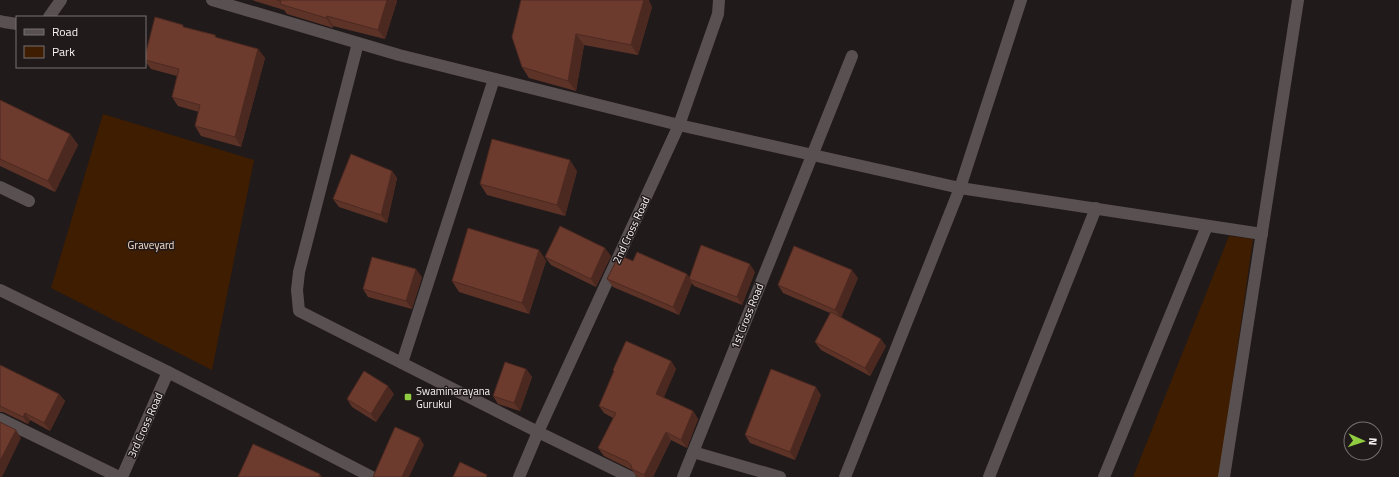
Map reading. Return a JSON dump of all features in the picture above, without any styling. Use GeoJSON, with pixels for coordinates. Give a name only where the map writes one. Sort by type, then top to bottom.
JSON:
{"type":"FeatureCollection","features":[{"type":"Feature","properties":{"kind":"street"},"geometry":{"type":"LineString","coordinates":[[49,16],[60,0]]}},
{"type":"Feature","properties":{"kind":"street"},"geometry":{"type":"LineString","coordinates":[[212,0],[399,55],[679,125],[812,156],[960,188],[1262,234]]}},
{"type":"Feature","properties":{"kind":"street","name":"2nd Cross Road"},"geometry":{"type":"LineString","coordinates":[[519,477],[538,432],[679,125],[718,14],[719,0]]}},
{"type":"Feature","properties":{"kind":"street"},"geometry":{"type":"LineString","coordinates":[[845,477],[960,188],[1020,0]]}},
{"type":"Feature","properties":{"kind":"street"},"geometry":{"type":"LineString","coordinates":[[1224,477],[1298,0]]}},
{"type":"Feature","properties":{"kind":"street"},"geometry":{"type":"LineString","coordinates":[[0,21],[16,24]]}},
{"type":"Feature","properties":{"kind":"street"},"geometry":{"type":"LineString","coordinates":[[358,43],[299,272],[297,290],[299,311],[630,477]]}},
{"type":"Feature","properties":{"kind":"street","name":"1st Cross Road"},"geometry":{"type":"LineString","coordinates":[[682,477],[852,56]]}},
{"type":"Feature","properties":{"kind":"street"},"geometry":{"type":"LineString","coordinates":[[402,363],[494,79]]}},
{"type":"Feature","properties":{"kind":"street"},"geometry":{"type":"LineString","coordinates":[[0,187],[29,201]]}},
{"type":"Feature","properties":{"kind":"street"},"geometry":{"type":"LineString","coordinates":[[989,477],[1096,208]]}},
{"type":"Feature","properties":{"kind":"street"},"geometry":{"type":"LineString","coordinates":[[1104,477],[1207,226]]}},
{"type":"Feature","properties":{"kind":"street"},"geometry":{"type":"LineString","coordinates":[[0,290],[168,372],[372,477]]}},
{"type":"Feature","properties":{"kind":"street","name":"3rd Cross Road"},"geometry":{"type":"LineString","coordinates":[[122,477],[168,372]]}},
{"type":"Feature","properties":{"kind":"street"},"geometry":{"type":"LineString","coordinates":[[0,419],[118,477]]}},
{"type":"Feature","properties":{"kind":"street"},"geometry":{"type":"LineString","coordinates":[[693,452],[780,477]]}},
{"type":"Feature","properties":{"kind":"green space","name":"Graveyard"},"geometry":{"type":"Polygon","coordinates":[[[103,114],[254,160],[212,370],[51,288],[103,114]]]}},
{"type":"Feature","properties":{"kind":"green space"},"geometry":{"type":"Polygon","coordinates":[[[1229,236],[1253,239],[1219,477],[1133,477],[1229,236]]]}},
{"type":"Feature","properties":{"kind":"building"},"geometry":{"type":"Polygon","coordinates":[[[277,0],[387,0],[378,30],[327,16],[326,18],[280,4],[281,1],[277,0]]]}},
{"type":"Feature","properties":{"kind":"building"},"geometry":{"type":"Polygon","coordinates":[[[521,0],[644,0],[631,45],[576,34],[568,81],[522,67],[512,37],[521,0]]]}},
{"type":"Feature","properties":{"kind":"building"},"geometry":{"type":"Polygon","coordinates":[[[155,17],[183,25],[183,27],[215,35],[215,37],[258,49],[235,137],[195,126],[200,105],[172,97],[179,69],[146,60],[146,52],[155,17]]]}},
{"type":"Feature","properties":{"kind":"building"},"geometry":{"type":"Polygon","coordinates":[[[0,100],[70,134],[48,181],[0,159],[0,100]]]}},
{"type":"Feature","properties":{"kind":"building"},"geometry":{"type":"Polygon","coordinates":[[[492,139],[570,160],[557,205],[480,184],[492,139]]]}},
{"type":"Feature","properties":{"kind":"building"},"geometry":{"type":"Polygon","coordinates":[[[351,154],[392,171],[381,215],[333,199],[351,154]]]}},
{"type":"Feature","properties":{"kind":"building"},"geometry":{"type":"Polygon","coordinates":[[[560,226],[605,248],[591,279],[545,257],[560,226]]]}},
{"type":"Feature","properties":{"kind":"building"},"geometry":{"type":"Polygon","coordinates":[[[468,228],[539,250],[522,303],[452,281],[468,228]]]}},
{"type":"Feature","properties":{"kind":"building"},"geometry":{"type":"Polygon","coordinates":[[[701,245],[750,264],[737,297],[689,279],[701,245]]]}},
{"type":"Feature","properties":{"kind":"building"},"geometry":{"type":"Polygon","coordinates":[[[794,246],[852,270],[835,310],[778,285],[794,246]]]}},
{"type":"Feature","properties":{"kind":"building"},"geometry":{"type":"Polygon","coordinates":[[[637,252],[687,274],[673,307],[607,279],[619,255],[633,261],[637,252]]]}},
{"type":"Feature","properties":{"kind":"building"},"geometry":{"type":"Polygon","coordinates":[[[372,257],[416,269],[406,301],[363,289],[372,257]]]}},
{"type":"Feature","properties":{"kind":"building"},"geometry":{"type":"Polygon","coordinates":[[[831,312],[881,339],[865,368],[815,342],[831,312]]]}},
{"type":"Feature","properties":{"kind":"building"},"geometry":{"type":"Polygon","coordinates":[[[626,341],[671,361],[656,394],[693,411],[681,440],[666,432],[644,475],[632,469],[628,462],[598,448],[616,413],[599,406],[626,341]]]}},
{"type":"Feature","properties":{"kind":"building"},"geometry":{"type":"Polygon","coordinates":[[[505,362],[526,369],[514,403],[493,396],[505,362]]]}},
{"type":"Feature","properties":{"kind":"building"},"geometry":{"type":"Polygon","coordinates":[[[0,365],[59,394],[44,423],[25,413],[23,417],[0,406],[0,365]]]}},
{"type":"Feature","properties":{"kind":"building"},"geometry":{"type":"Polygon","coordinates":[[[771,369],[816,387],[790,452],[745,435],[771,369]]]}},
{"type":"Feature","properties":{"kind":"building"},"geometry":{"type":"Polygon","coordinates":[[[364,371],[388,386],[371,414],[347,399],[364,371]]]}},
{"type":"Feature","properties":{"kind":"building"},"geometry":{"type":"Polygon","coordinates":[[[0,422],[16,430],[0,461],[0,422]]]}},
{"type":"Feature","properties":{"kind":"building"},"geometry":{"type":"Polygon","coordinates":[[[395,427],[420,438],[402,477],[373,477],[395,427]]]}},
{"type":"Feature","properties":{"kind":"building"},"geometry":{"type":"Polygon","coordinates":[[[253,444],[320,474],[319,477],[238,477],[253,444]]]}},
{"type":"Feature","properties":{"kind":"building"},"geometry":{"type":"Polygon","coordinates":[[[460,462],[487,475],[486,477],[453,477],[460,462]]]}},
{"type":"Feature","properties":{"kind":"place","name":"Swaminarayana Gurukul"},"geometry":{"type":"Point","coordinates":[408,397]}}]}
